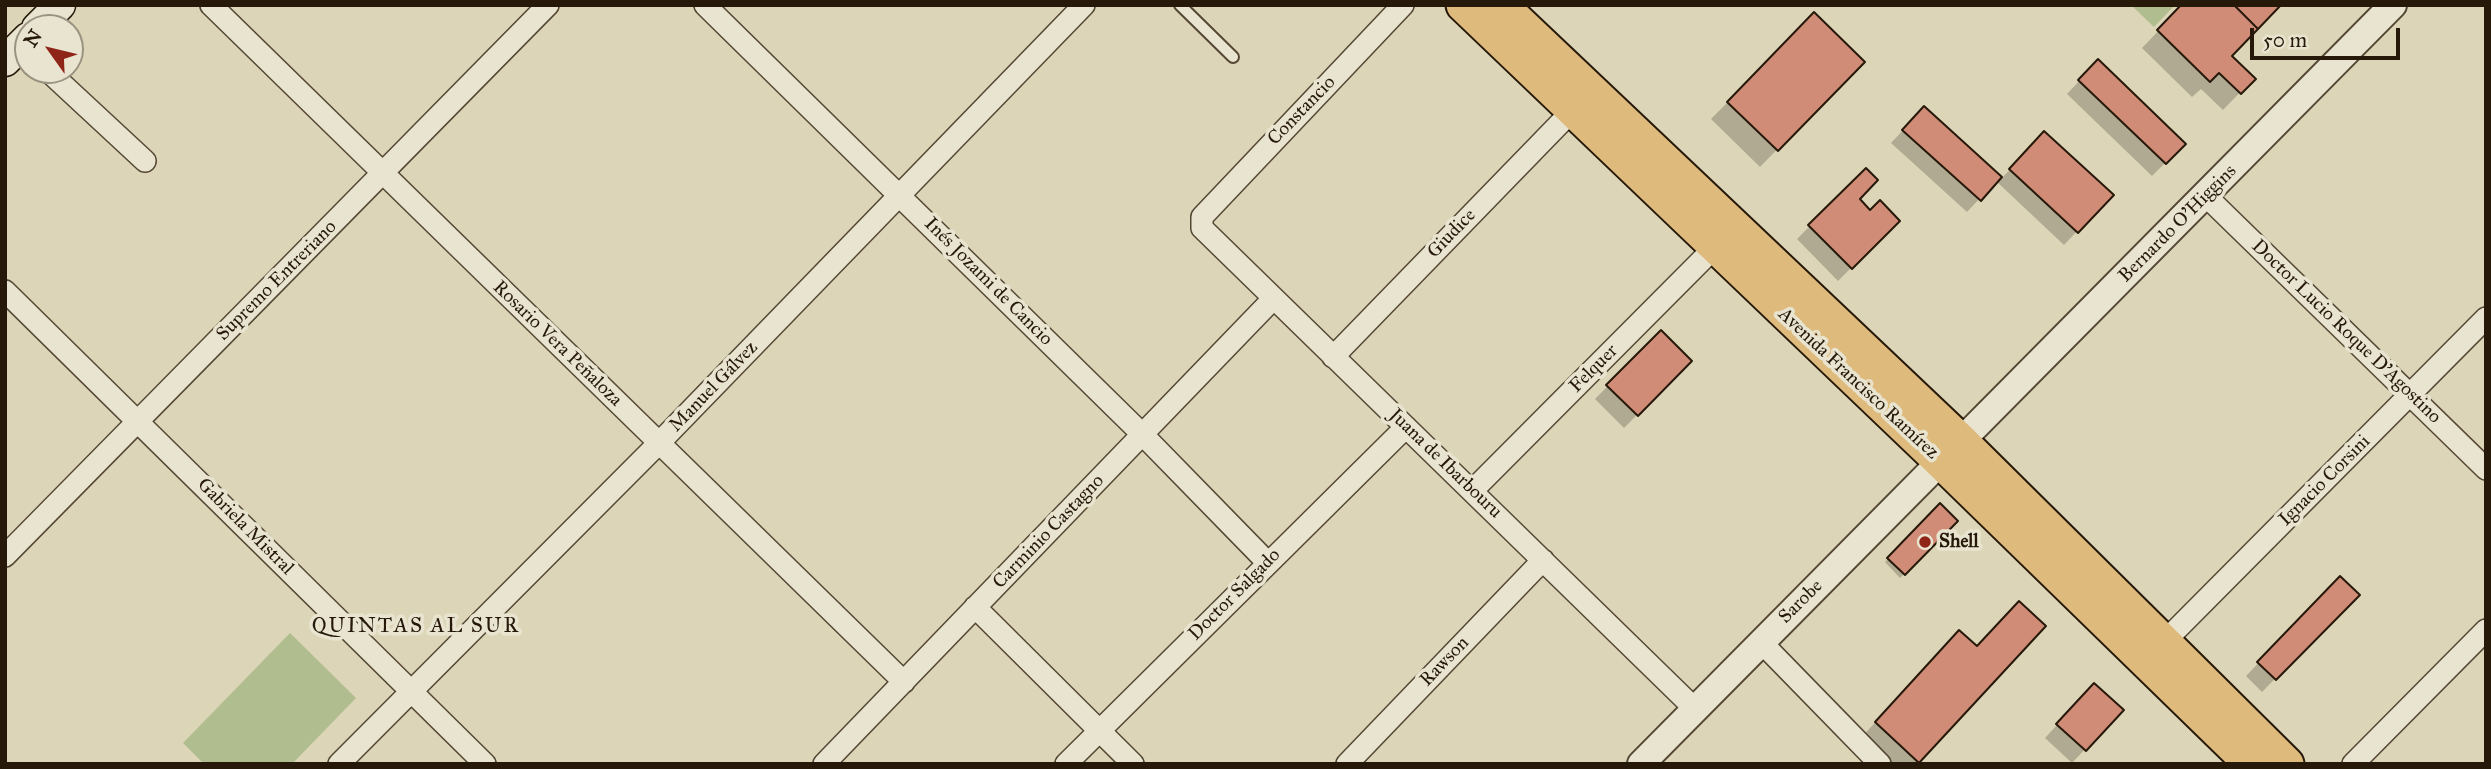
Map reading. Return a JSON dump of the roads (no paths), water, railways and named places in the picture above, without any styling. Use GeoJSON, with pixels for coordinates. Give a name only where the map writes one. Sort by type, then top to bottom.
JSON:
{"type":"FeatureCollection","features":[{"type":"Feature","properties":{"kind":"main road","name":"Avenida Francisco Ramírez"},"geometry":{"type":"LineString","coordinates":[[1463,5],[1714,248],[1950,450],[2163,643],[2287,764]]}},
{"type":"Feature","properties":{"kind":"main road","name":"Avenida Francisco Ramírez"},"geometry":{"type":"LineString","coordinates":[[1501,5],[1950,450],[2241,760]]}},
{"type":"Feature","properties":{"kind":"street","name":"Rosario Vera Peñaloza"},"geometry":{"type":"LineString","coordinates":[[211,5],[904,682]]}},
{"type":"Feature","properties":{"kind":"street","name":"Supremo Entreriano"},"geometry":{"type":"LineString","coordinates":[[5,556],[548,5]]}},
{"type":"Feature","properties":{"kind":"street","name":"Inés Jozami de Cancio"},"geometry":{"type":"LineString","coordinates":[[705,5],[1143,435],[1267,562]]}},
{"type":"Feature","properties":{"kind":"street","name":"Manuel Gálvez"},"geometry":{"type":"LineString","coordinates":[[339,764],[659,443],[1084,5]]}},
{"type":"Feature","properties":{"kind":"street","name":"Constancio"},"geometry":{"type":"LineString","coordinates":[[1202,217],[1403,5]]}},
{"type":"Feature","properties":{"kind":"street","name":"Bernardo O'Higgins"},"geometry":{"type":"LineString","coordinates":[[1950,450],[2206,196],[2393,5]]}},
{"type":"Feature","properties":{"kind":"street"},"geometry":{"type":"LineString","coordinates":[[62,84],[145,161]]}},
{"type":"Feature","properties":{"kind":"street","name":"Giudice"},"geometry":{"type":"LineString","coordinates":[[1333,357],[1571,112]]}},
{"type":"Feature","properties":{"kind":"street","name":"Doctor Lucio Roque D’Agostino"},"geometry":{"type":"LineString","coordinates":[[2206,196],[2486,469]]}},
{"type":"Feature","properties":{"kind":"street","name":"Juana de Ibarbouru"},"geometry":{"type":"LineString","coordinates":[[1202,217],[1202,228],[1272,300],[1473,490],[1695,709]]}},
{"type":"Feature","properties":{"kind":"street","name":"Felquer"},"geometry":{"type":"LineString","coordinates":[[1473,490],[1714,248]]}},
{"type":"Feature","properties":{"kind":"street","name":"Gabriela Mistral"},"geometry":{"type":"LineString","coordinates":[[5,291],[485,764]]}},
{"type":"Feature","properties":{"kind":"street","name":"Carminio Castagno"},"geometry":{"type":"LineString","coordinates":[[824,764],[1272,300]]}},
{"type":"Feature","properties":{"kind":"street","name":"Ignacio Corsini"},"geometry":{"type":"LineString","coordinates":[[2163,643],[2486,318]]}},
{"type":"Feature","properties":{"kind":"street","name":"Doctor Salgado"},"geometry":{"type":"LineString","coordinates":[[1066,764],[1406,427]]}},
{"type":"Feature","properties":{"kind":"street","name":"Sarobe"},"geometry":{"type":"LineString","coordinates":[[1641,764],[1950,450]]}},
{"type":"Feature","properties":{"kind":"street","name":"Rawson"},"geometry":{"type":"LineString","coordinates":[[1347,764],[1544,560]]}},
{"type":"Feature","properties":{"kind":"street"},"geometry":{"type":"LineString","coordinates":[[975,607],[1133,764]]}},
{"type":"Feature","properties":{"kind":"street"},"geometry":{"type":"LineString","coordinates":[[2353,764],[2486,630]]}},
{"type":"Feature","properties":{"kind":"street"},"geometry":{"type":"LineString","coordinates":[[1761,642],[1880,764]]}},
{"type":"Feature","properties":{"kind":"lane"},"geometry":{"type":"LineString","coordinates":[[1180,5],[1233,57]]}},
{"type":"Feature","properties":{"kind":"place","name":"Shell"},"geometry":{"type":"Point","coordinates":[1925,542]}},
{"type":"Feature","properties":{"kind":"district","name":"QUINTAS AL SUR"},"geometry":{"type":"Point","coordinates":[416,627]}}]}
